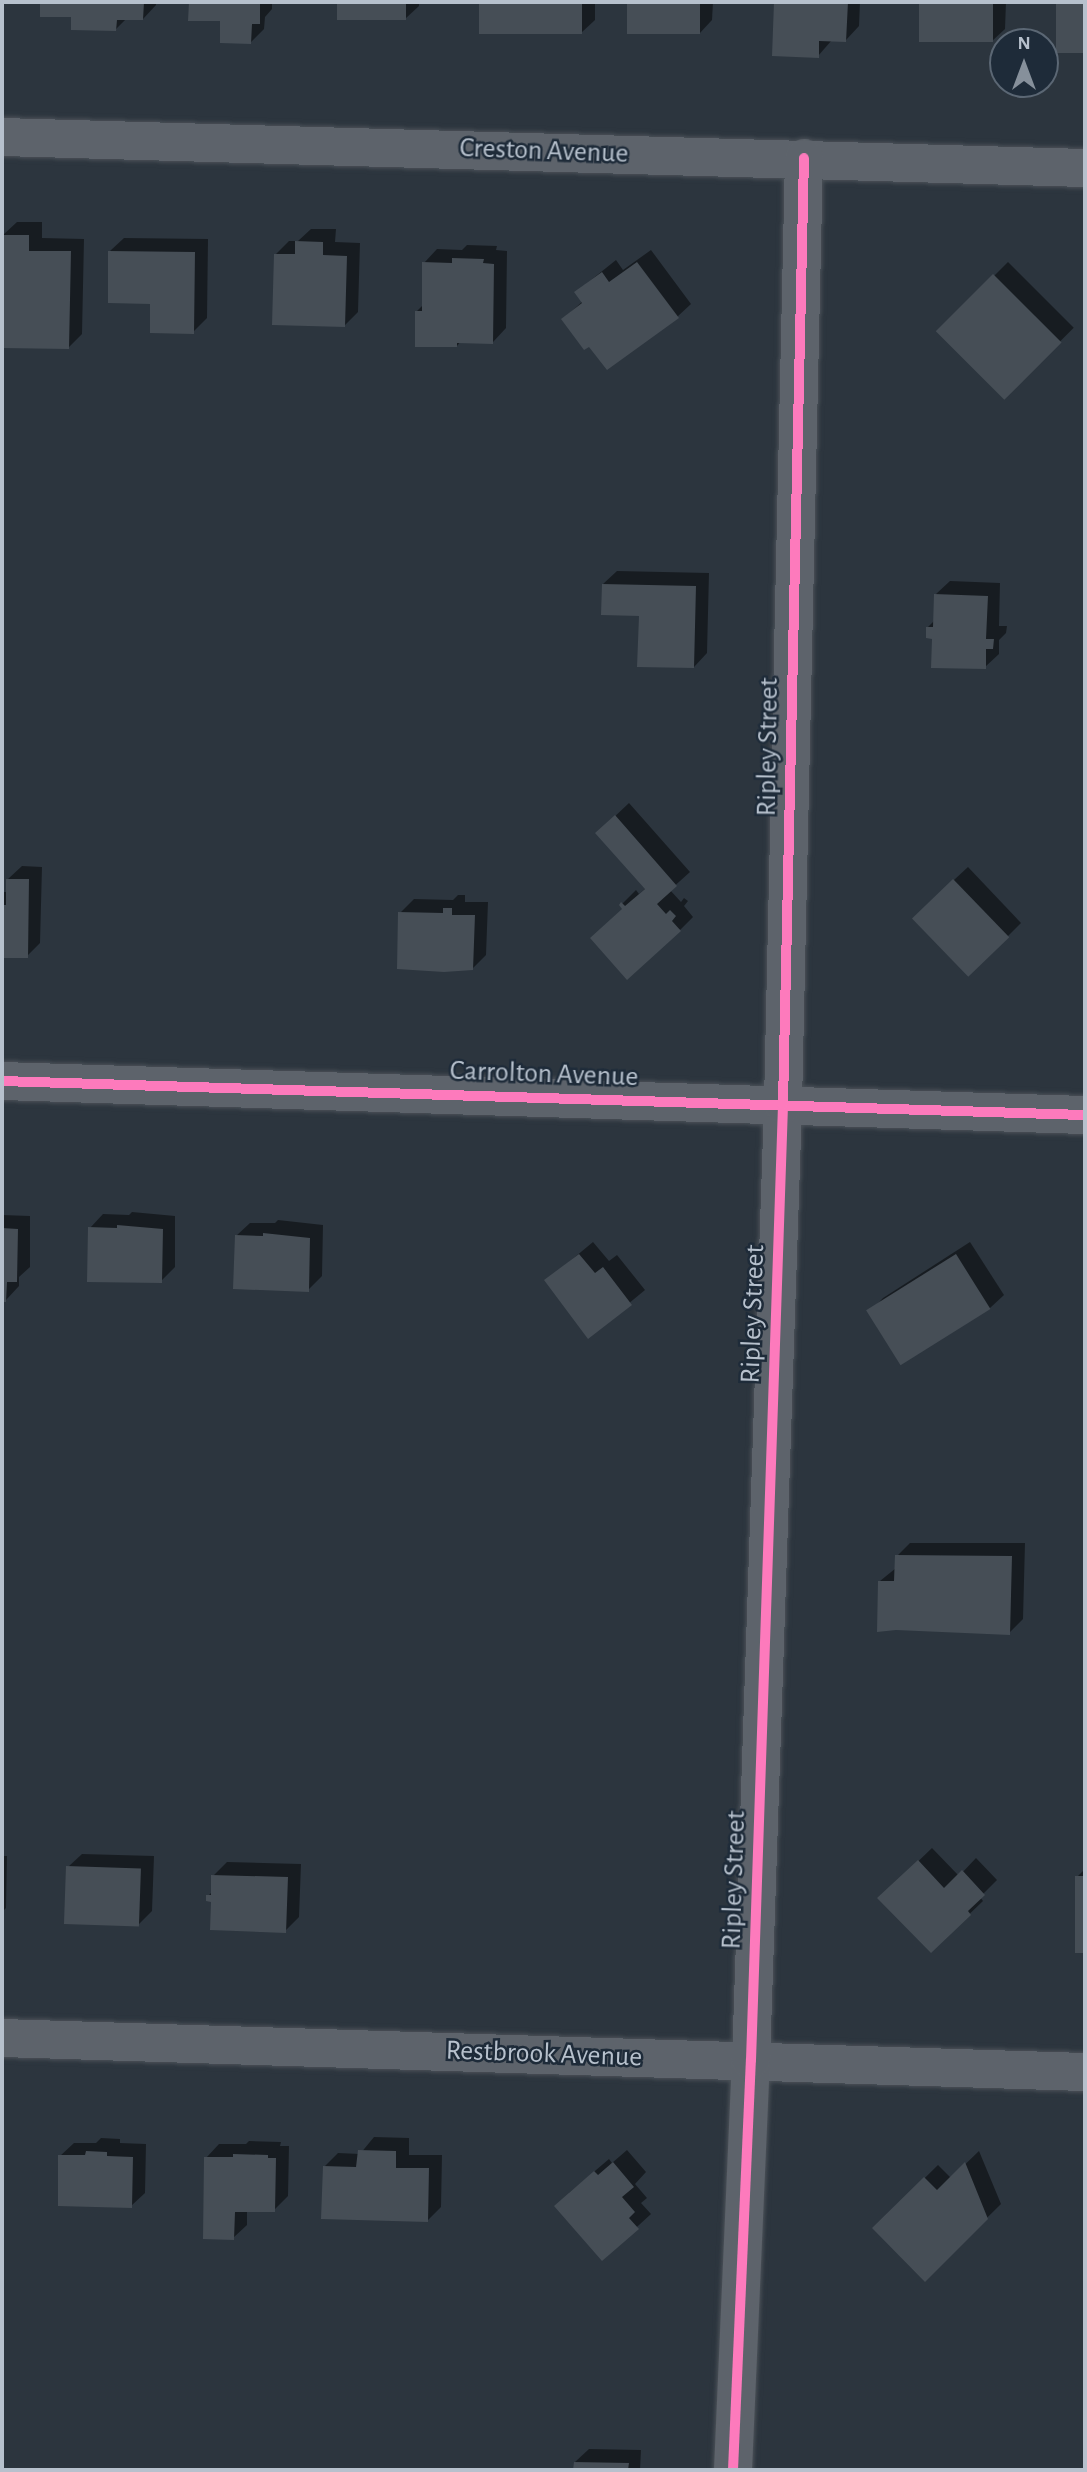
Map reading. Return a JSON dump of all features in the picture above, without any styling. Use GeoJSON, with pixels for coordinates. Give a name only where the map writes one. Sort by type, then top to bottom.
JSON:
{"type":"FeatureCollection","features":[{"type":"Feature","properties":{"kind":"street","name":"Creston Avenue"},"geometry":{"type":"LineString","coordinates":[[2,137],[1085,168]]}},
{"type":"Feature","properties":{"kind":"street","name":"Ripley Street"},"geometry":{"type":"LineString","coordinates":[[733,2470],[751,2060],[783,1104],[804,158]]}},
{"type":"Feature","properties":{"kind":"street","name":"Carrolton Avenue"},"geometry":{"type":"LineString","coordinates":[[2,1081],[1085,1115]]}},
{"type":"Feature","properties":{"kind":"street","name":"Restbrook Avenue"},"geometry":{"type":"LineString","coordinates":[[2,2038],[751,2060],[1085,2073]]}},
{"type":"Feature","properties":{"kind":"building"},"geometry":{"type":"Polygon","coordinates":[[[40,2],[144,2],[143,20],[117,20],[116,31],[71,30],[71,17],[40,17],[40,2]]]}},
{"type":"Feature","properties":{"kind":"building"},"geometry":{"type":"Polygon","coordinates":[[[189,2],[260,2],[260,24],[252,24],[251,44],[220,43],[220,21],[188,21],[189,2]]]}},
{"type":"Feature","properties":{"kind":"building"},"geometry":{"type":"Polygon","coordinates":[[[337,2],[406,2],[406,20],[337,20],[337,2]]]}},
{"type":"Feature","properties":{"kind":"building"},"geometry":{"type":"Polygon","coordinates":[[[479,2],[582,2],[582,34],[479,34],[479,2]]]}},
{"type":"Feature","properties":{"kind":"building"},"geometry":{"type":"Polygon","coordinates":[[[627,2],[700,2],[700,34],[627,34],[627,2]]]}},
{"type":"Feature","properties":{"kind":"building"},"geometry":{"type":"Polygon","coordinates":[[[774,2],[848,2],[846,42],[819,41],[819,58],[772,56],[774,2]]]}},
{"type":"Feature","properties":{"kind":"building"},"geometry":{"type":"Polygon","coordinates":[[[919,2],[993,2],[993,28],[989,28],[989,42],[919,42],[919,2]]]}},
{"type":"Feature","properties":{"kind":"building"},"geometry":{"type":"Polygon","coordinates":[[[1056,2],[1085,2],[1085,53],[1059,53],[1059,28],[1056,28],[1056,2]]]}},
{"type":"Feature","properties":{"kind":"building"},"geometry":{"type":"Polygon","coordinates":[[[2,235],[29,235],[29,251],[71,251],[69,349],[2,348],[2,235]]]}},
{"type":"Feature","properties":{"kind":"building"},"geometry":{"type":"Polygon","coordinates":[[[295,241],[323,242],[323,255],[347,256],[345,327],[272,325],[274,254],[295,254],[295,241]]]}},
{"type":"Feature","properties":{"kind":"building"},"geometry":{"type":"Polygon","coordinates":[[[108,251],[195,252],[194,334],[150,333],[150,304],[108,303],[108,251]]]}},
{"type":"Feature","properties":{"kind":"building"},"geometry":{"type":"Polygon","coordinates":[[[452,258],[484,259],[483,263],[494,264],[493,344],[457,343],[457,347],[415,347],[415,311],[422,311],[422,262],[452,263],[452,258]]]}},
{"type":"Feature","properties":{"kind":"building"},"geometry":{"type":"Polygon","coordinates":[[[637,262],[679,318],[607,370],[589,347],[584,350],[561,319],[582,303],[574,292],[602,272],[609,282],[637,262]]]}},
{"type":"Feature","properties":{"kind":"building"},"geometry":{"type":"Polygon","coordinates":[[[993,274],[1062,343],[1004,400],[936,331],[993,274]]]}},
{"type":"Feature","properties":{"kind":"building"},"geometry":{"type":"Polygon","coordinates":[[[602,584],[696,586],[694,668],[637,667],[639,616],[601,615],[602,584]]]}},
{"type":"Feature","properties":{"kind":"building"},"geometry":{"type":"Polygon","coordinates":[[[934,594],[988,596],[986,639],[994,639],[993,649],[986,649],[986,669],[931,668],[932,639],[926,638],[926,627],[933,627],[934,594]]]}},
{"type":"Feature","properties":{"kind":"building"},"geometry":{"type":"Polygon","coordinates":[[[615,815],[677,886],[657,904],[666,914],[670,910],[676,916],[672,921],[681,931],[627,980],[590,938],[622,909],[619,905],[621,902],[625,906],[645,889],[595,833],[615,815]]]}},
{"type":"Feature","properties":{"kind":"building"},"geometry":{"type":"Polygon","coordinates":[[[6,879],[29,879],[28,958],[2,958],[2,905],[6,905],[6,879]]]}},
{"type":"Feature","properties":{"kind":"building"},"geometry":{"type":"Polygon","coordinates":[[[953,879],[1009,937],[968,977],[912,919],[953,879]]]}},
{"type":"Feature","properties":{"kind":"building"},"geometry":{"type":"Polygon","coordinates":[[[443,908],[452,908],[452,915],[475,915],[473,970],[444,972],[397,969],[398,912],[443,913],[443,908]]]}},
{"type":"Feature","properties":{"kind":"building"},"geometry":{"type":"Polygon","coordinates":[[[117,1225],[163,1229],[162,1283],[87,1282],[88,1227],[117,1228],[117,1225]]]}},
{"type":"Feature","properties":{"kind":"building"},"geometry":{"type":"Polygon","coordinates":[[[2,1228],[18,1229],[17,1282],[7,1282],[6,1302],[2,1302],[2,1228]]]}},
{"type":"Feature","properties":{"kind":"building"},"geometry":{"type":"Polygon","coordinates":[[[263,1233],[310,1238],[309,1292],[233,1289],[235,1235],[263,1236],[263,1233]]]}},
{"type":"Feature","properties":{"kind":"building"},"geometry":{"type":"Polygon","coordinates":[[[579,1254],[595,1273],[603,1267],[632,1305],[588,1339],[544,1280],[579,1254]]]}},
{"type":"Feature","properties":{"kind":"building"},"geometry":{"type":"Polygon","coordinates":[[[956,1254],[990,1309],[901,1365],[866,1310],[956,1254]]]}},
{"type":"Feature","properties":{"kind":"building"},"geometry":{"type":"Polygon","coordinates":[[[895,1555],[1012,1556],[1010,1635],[896,1630],[877,1632],[878,1581],[894,1581],[895,1555]]]}},
{"type":"Feature","properties":{"kind":"building"},"geometry":{"type":"Polygon","coordinates":[[[918,1860],[944,1888],[962,1870],[985,1895],[968,1911],[971,1915],[931,1953],[877,1898],[918,1860]]]}},
{"type":"Feature","properties":{"kind":"building"},"geometry":{"type":"Polygon","coordinates":[[[66,1866],[141,1869],[139,1927],[64,1924],[66,1866]]]}},
{"type":"Feature","properties":{"kind":"building"},"geometry":{"type":"Polygon","coordinates":[[[211,1875],[288,1877],[286,1933],[210,1930],[211,1902],[206,1901],[206,1895],[211,1895],[211,1875]]]}},
{"type":"Feature","properties":{"kind":"building"},"geometry":{"type":"Polygon","coordinates":[[[1075,1876],[1085,1876],[1085,1953],[1075,1953],[1075,1876]]]}},
{"type":"Feature","properties":{"kind":"building"},"geometry":{"type":"Polygon","coordinates":[[[358,2150],[396,2151],[396,2168],[429,2168],[428,2222],[321,2219],[323,2166],[356,2167],[358,2150]]]}},
{"type":"Feature","properties":{"kind":"building"},"geometry":{"type":"Polygon","coordinates":[[[86,2151],[107,2152],[107,2156],[133,2157],[132,2208],[58,2206],[58,2155],[85,2155],[86,2151]]]}},
{"type":"Feature","properties":{"kind":"building"},"geometry":{"type":"Polygon","coordinates":[[[233,2154],[268,2155],[268,2158],[276,2158],[275,2212],[235,2212],[234,2240],[203,2239],[204,2157],[233,2157],[233,2154]]]}},
{"type":"Feature","properties":{"kind":"building"},"geometry":{"type":"Polygon","coordinates":[[[613,2162],[634,2187],[622,2197],[635,2212],[629,2218],[639,2229],[602,2261],[554,2206],[594,2171],[598,2175],[613,2162]]]}},
{"type":"Feature","properties":{"kind":"building"},"geometry":{"type":"Polygon","coordinates":[[[965,2162],[988,2219],[925,2282],[872,2228],[924,2177],[937,2190],[965,2162]]]}},
{"type":"Feature","properties":{"kind":"building"},"geometry":{"type":"Polygon","coordinates":[[[574,2462],[629,2463],[628,2470],[573,2470],[574,2462]]]}},
{"type":"Feature","properties":{"kind":"cycle path"},"geometry":{"type":"LineString","coordinates":[[733,2470],[751,2060],[783,1104],[804,158]]}},
{"type":"Feature","properties":{"kind":"cycle path"},"geometry":{"type":"LineString","coordinates":[[2,1081],[1085,1115]]}}]}
